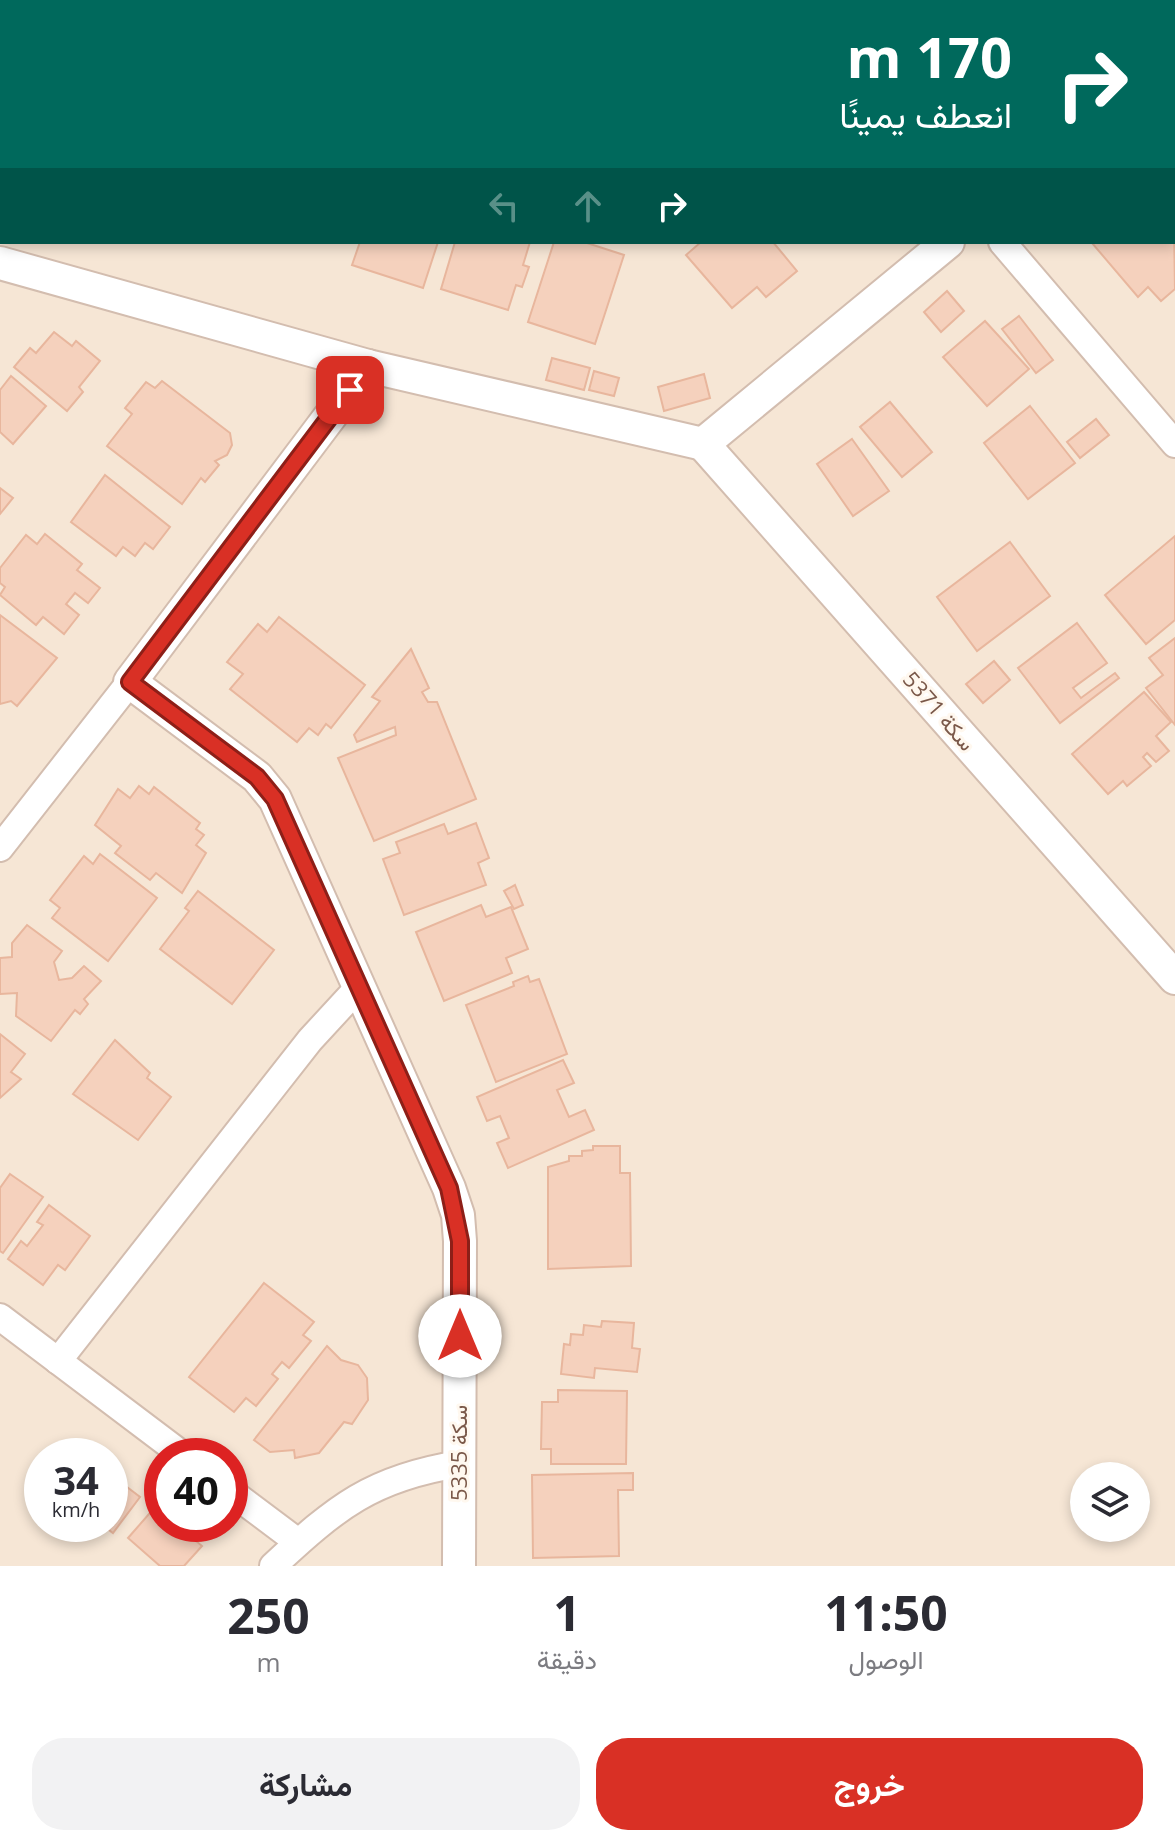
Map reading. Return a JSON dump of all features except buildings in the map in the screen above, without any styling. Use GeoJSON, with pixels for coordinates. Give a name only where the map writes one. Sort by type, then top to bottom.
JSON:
{"type":"FeatureCollection","features":[{"type":"Feature","properties":{"kind":"street"},"geometry":{"type":"LineString","coordinates":[[0,263],[368,366],[703,444],[946,244]]}},
{"type":"Feature","properties":{"kind":"street"},"geometry":{"type":"LineString","coordinates":[[1004,244],[1175,444]]}},
{"type":"Feature","properties":{"kind":"street"},"geometry":{"type":"LineString","coordinates":[[0,848],[130,682],[368,366]]}},
{"type":"Feature","properties":{"kind":"street","name":"سكة 5371"},"geometry":{"type":"LineString","coordinates":[[703,444],[1175,978]]}},
{"type":"Feature","properties":{"kind":"street","name":"سكة 5335"},"geometry":{"type":"LineString","coordinates":[[130,682],[257,777],[275,799],[357,989],[449,1188],[458,1215],[459,1566]]}},
{"type":"Feature","properties":{"kind":"street"},"geometry":{"type":"LineString","coordinates":[[58,1361],[310,1040],[357,989]]}},
{"type":"Feature","properties":{"kind":"street"},"geometry":{"type":"LineString","coordinates":[[0,1317],[160,1438]]}},
{"type":"Feature","properties":{"kind":"street"},"geometry":{"type":"LineString","coordinates":[[273,1566],[298,1542],[366,1490],[414,1471],[459,1464]]}},
{"type":"Feature","properties":{"kind":"street"},"geometry":{"type":"LineString","coordinates":[[248,1504],[298,1542]]}},
{"type":"Feature","properties":{"kind":"shaded area"},"geometry":{"type":"Polygon","coordinates":[[[0,244],[1175,244],[1175,1566],[0,1566],[0,244]]]}},
{"type":"Feature","properties":{"kind":"route"},"geometry":{"type":"LineString","coordinates":[[350,390],[130,682],[257,777],[275,799],[357,989],[449,1188],[458,1215],[460,1241],[460,1336]]}}]}
